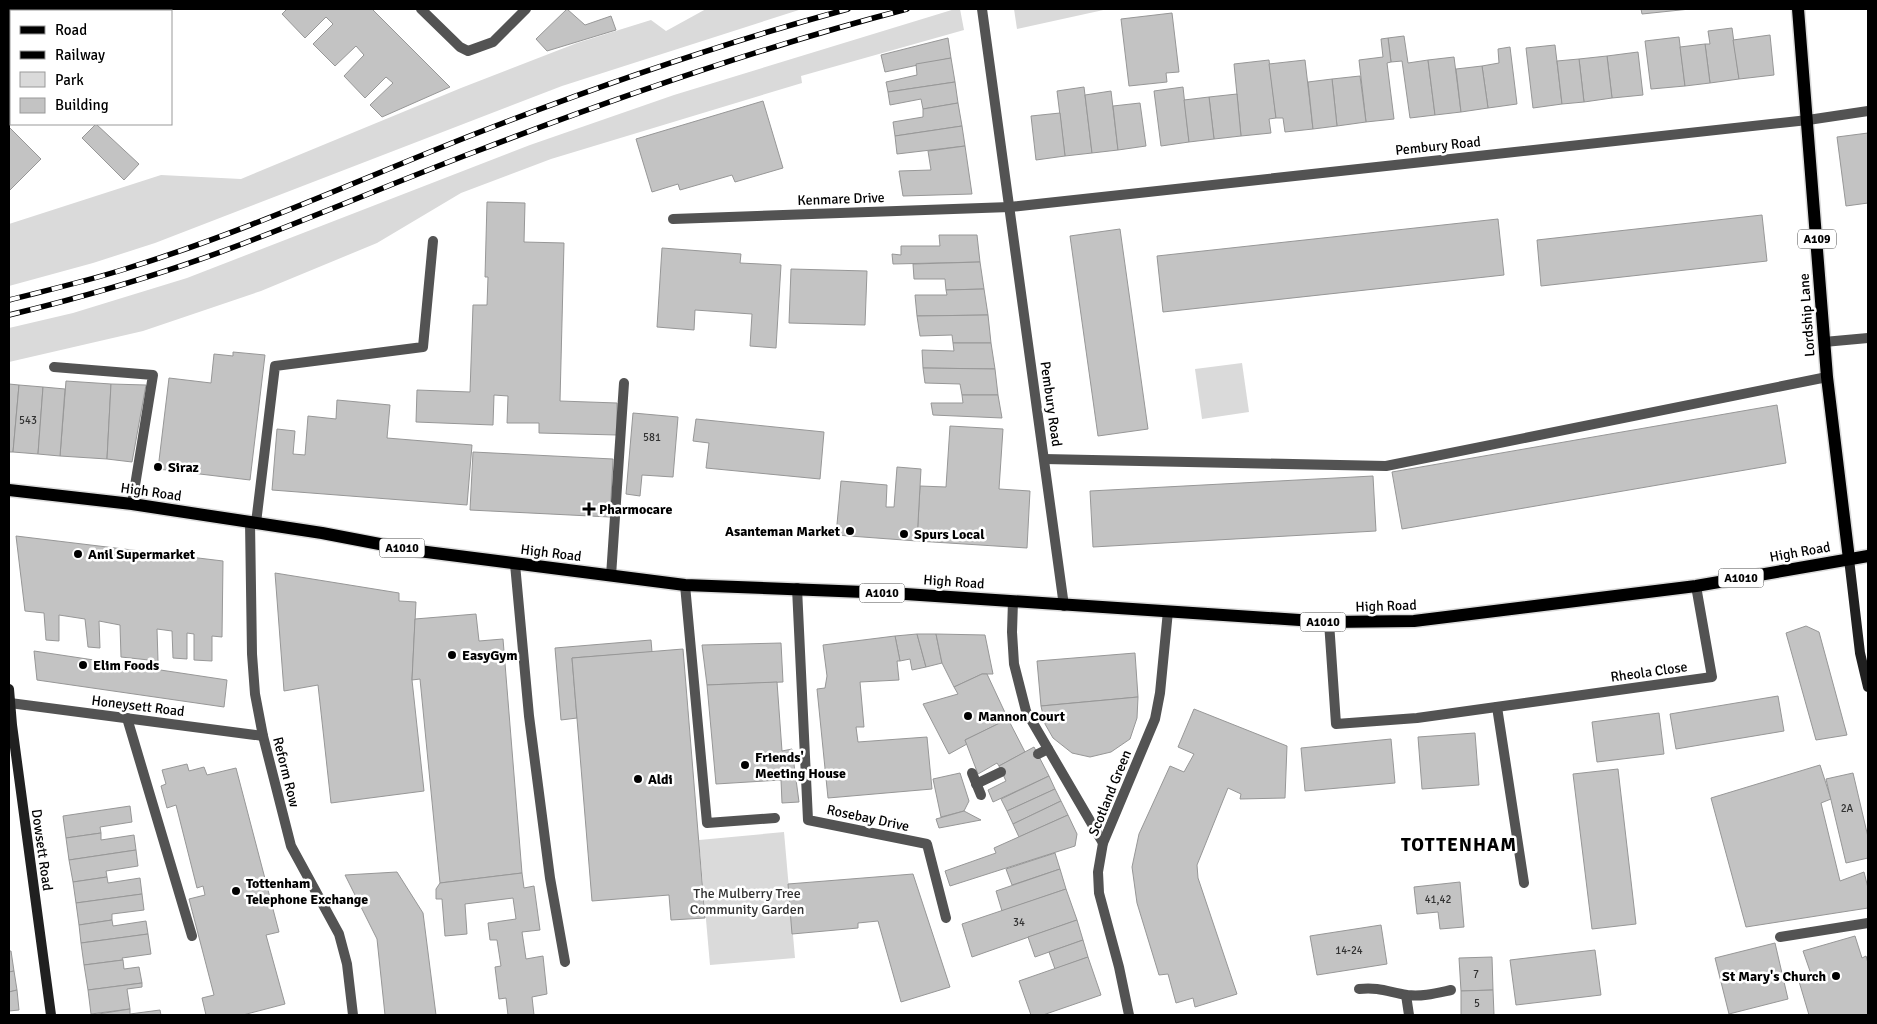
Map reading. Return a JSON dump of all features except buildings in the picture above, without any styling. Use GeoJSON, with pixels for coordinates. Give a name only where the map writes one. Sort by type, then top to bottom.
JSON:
{"type":"FeatureCollection","features":[{"type":"Feature","properties":{"kind":"main road","name":"Lordship Lane"},"geometry":{"type":"LineString","coordinates":[[1798,9],[1827,377],[1849,559]]}},
{"type":"Feature","properties":{"kind":"main road","name":"High Road"},"geometry":{"type":"LineString","coordinates":[[9,490],[132,504],[253,522],[411,550],[685,585],[797,588],[1329,622],[1414,621],[1696,586],[1868,556]]}},
{"type":"Feature","properties":{"kind":"street"},"geometry":{"type":"LineString","coordinates":[[421,9],[460,47],[468,51],[493,42],[526,9]]}},
{"type":"Feature","properties":{"kind":"street","name":"Pembury Road"},"geometry":{"type":"LineString","coordinates":[[982,9],[1064,606]]}},
{"type":"Feature","properties":{"kind":"street","name":"Pembury Road"},"geometry":{"type":"LineString","coordinates":[[1010,207],[1808,120],[1868,111]]}},
{"type":"Feature","properties":{"kind":"street","name":"Kenmare Drive"},"geometry":{"type":"LineString","coordinates":[[673,219],[1010,207]]}},
{"type":"Feature","properties":{"kind":"street","name":"Reform Row"},"geometry":{"type":"LineString","coordinates":[[353,1015],[344,948],[339,934],[291,846],[263,736],[255,694],[252,654],[253,522],[275,366],[423,347],[433,241]]}},
{"type":"Feature","properties":{"kind":"street"},"geometry":{"type":"LineString","coordinates":[[1824,342],[1868,338]]}},
{"type":"Feature","properties":{"kind":"street"},"geometry":{"type":"LineString","coordinates":[[54,368],[153,375],[132,504]]}},
{"type":"Feature","properties":{"kind":"street"},"geometry":{"type":"LineString","coordinates":[[1044,459],[1386,466],[1827,377]]}},
{"type":"Feature","properties":{"kind":"street"},"geometry":{"type":"LineString","coordinates":[[611,576],[624,383]]}},
{"type":"Feature","properties":{"kind":"street"},"geometry":{"type":"LineString","coordinates":[[1849,559],[1860,653],[1868,686]]}},
{"type":"Feature","properties":{"kind":"street"},"geometry":{"type":"LineString","coordinates":[[515,564],[530,726],[550,878],[565,962]]}},
{"type":"Feature","properties":{"kind":"street"},"geometry":{"type":"LineString","coordinates":[[685,585],[707,823],[775,818]]}},
{"type":"Feature","properties":{"kind":"street","name":"Rheola Close"},"geometry":{"type":"LineString","coordinates":[[1329,622],[1336,724],[1417,718],[1712,677],[1696,586]]}},
{"type":"Feature","properties":{"kind":"street","name":"Rosebay Drive"},"geometry":{"type":"LineString","coordinates":[[797,588],[808,820],[927,844],[946,918]]}},
{"type":"Feature","properties":{"kind":"street"},"geometry":{"type":"LineString","coordinates":[[1013,601],[1014,664],[1026,711],[1103,843]]}},
{"type":"Feature","properties":{"kind":"street","name":"Scotland Green"},"geometry":{"type":"LineString","coordinates":[[1129,1015],[1121,975],[1099,893],[1098,872],[1103,843],[1155,720],[1160,693],[1168,611]]}},
{"type":"Feature","properties":{"kind":"street","name":"Dowsett Road"},"geometry":{"type":"LineString","coordinates":[[9,689],[10,725],[51,1015]]}},
{"type":"Feature","properties":{"kind":"street","name":"Honeysett Road"},"geometry":{"type":"LineString","coordinates":[[10,702],[263,736]]}},
{"type":"Feature","properties":{"kind":"street"},"geometry":{"type":"LineString","coordinates":[[1497,707],[1524,883]]}},
{"type":"Feature","properties":{"kind":"street"},"geometry":{"type":"LineString","coordinates":[[127,718],[192,936]]}},
{"type":"Feature","properties":{"kind":"street"},"geometry":{"type":"LineString","coordinates":[[1038,754],[1048,749]]}},
{"type":"Feature","properties":{"kind":"street"},"geometry":{"type":"LineString","coordinates":[[976,784],[1001,772]]}},
{"type":"Feature","properties":{"kind":"street"},"geometry":{"type":"LineString","coordinates":[[972,773],[980,796]]}},
{"type":"Feature","properties":{"kind":"street"},"geometry":{"type":"LineString","coordinates":[[1780,937],[1868,923]]}},
{"type":"Feature","properties":{"kind":"street"},"geometry":{"type":"LineString","coordinates":[[1359,989],[1386,989],[1406,995],[1418,996],[1451,990]]}},
{"type":"Feature","properties":{"kind":"street"},"geometry":{"type":"LineString","coordinates":[[1406,995],[1409,1015]]}},
{"type":"Feature","properties":{"kind":"green space"},"geometry":{"type":"Polygon","coordinates":[[[706,9],[802,9],[562,86],[155,243],[93,263],[9,286],[9,224],[161,175],[241,179],[461,88],[577,43],[651,20],[666,31],[706,9]]]}},
{"type":"Feature","properties":{"kind":"green space"},"geometry":{"type":"Polygon","coordinates":[[[960,9],[964,30],[801,76],[802,83],[551,159],[461,193],[377,243],[261,291],[143,331],[9,362],[9,328],[73,313],[187,278],[530,145],[674,95],[960,9]]]}},
{"type":"Feature","properties":{"kind":"green space"},"geometry":{"type":"Polygon","coordinates":[[[1014,9],[1108,9],[1017,29],[1014,9]]]}},
{"type":"Feature","properties":{"kind":"green space"},"geometry":{"type":"Polygon","coordinates":[[[1242,363],[1249,412],[1202,419],[1195,369],[1242,363]]]}},
{"type":"Feature","properties":{"kind":"green space","name":"The Mulberry Tree Community Garden"},"geometry":{"type":"Polygon","coordinates":[[[784,832],[795,958],[710,965],[699,840],[784,832]]]}},
{"type":"Feature","properties":{"kind":"railway"},"geometry":{"type":"LineString","coordinates":[[9,300],[96,278],[169,255],[212,240],[561,101],[704,52],[848,9]]}},
{"type":"Feature","properties":{"kind":"railway"},"geometry":{"type":"LineString","coordinates":[[9,315],[97,292],[185,265],[272,233],[418,174],[583,111],[744,56],[907,9]]}},
{"type":"Feature","properties":{"kind":"place","name":"Siraz"},"geometry":{"type":"Point","coordinates":[158,467]}},
{"type":"Feature","properties":{"kind":"place","name":"Pharmocare"},"geometry":{"type":"Point","coordinates":[589,509]}},
{"type":"Feature","properties":{"kind":"place","name":"Asanteman Market"},"geometry":{"type":"Point","coordinates":[850,531]}},
{"type":"Feature","properties":{"kind":"place","name":"Spurs Local"},"geometry":{"type":"Point","coordinates":[904,534]}},
{"type":"Feature","properties":{"kind":"place","name":"Anil Supermarket"},"geometry":{"type":"Point","coordinates":[78,554]}},
{"type":"Feature","properties":{"kind":"place","name":"EasyGym"},"geometry":{"type":"Point","coordinates":[452,655]}},
{"type":"Feature","properties":{"kind":"place","name":"Elim Foods"},"geometry":{"type":"Point","coordinates":[83,665]}},
{"type":"Feature","properties":{"kind":"place","name":"Mannon Court"},"geometry":{"type":"Point","coordinates":[968,716]}},
{"type":"Feature","properties":{"kind":"place","name":"Friends' Meeting House"},"geometry":{"type":"Point","coordinates":[745,765]}},
{"type":"Feature","properties":{"kind":"place","name":"Aldi"},"geometry":{"type":"Point","coordinates":[638,779]}},
{"type":"Feature","properties":{"kind":"place","name":"Tottenham Telephone Exchange"},"geometry":{"type":"Point","coordinates":[236,891]}},
{"type":"Feature","properties":{"kind":"place","name":"St Mary's Church"},"geometry":{"type":"Point","coordinates":[1836,976]}},
{"type":"Feature","properties":{"kind":"district","name":"TOTTENHAM"},"geometry":{"type":"Point","coordinates":[1459,845]}}]}
